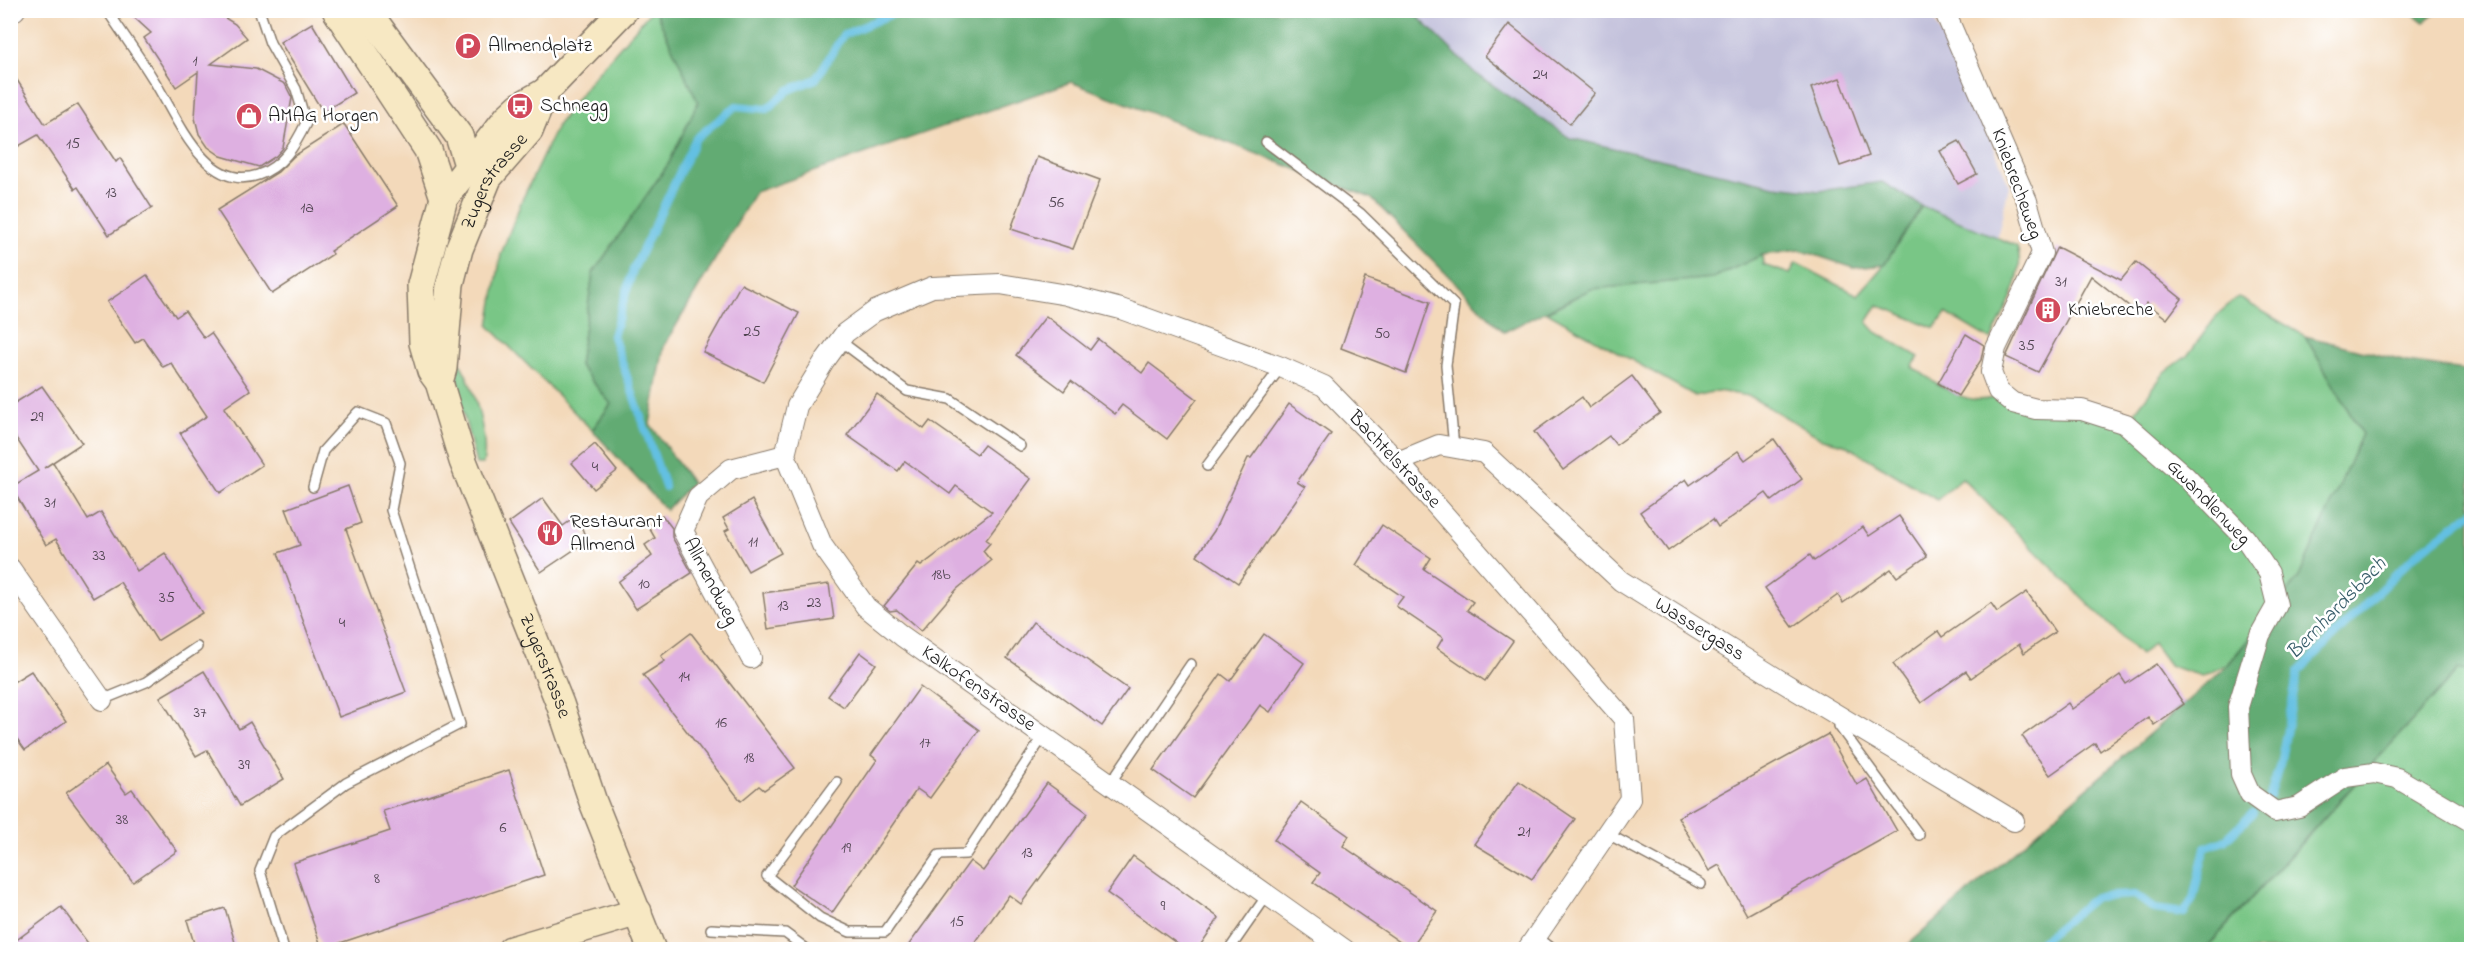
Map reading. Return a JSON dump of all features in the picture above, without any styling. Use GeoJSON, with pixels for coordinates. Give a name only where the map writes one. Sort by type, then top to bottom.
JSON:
{"type":"FeatureCollection","features":[{"type":"Feature","properties":{"kind":"main road"},"geometry":{"type":"LineString","coordinates":[[336,10],[428,150],[444,198]]}},
{"type":"Feature","properties":{"kind":"main road"},"geometry":{"type":"LineString","coordinates":[[366,10],[424,94],[459,136],[478,171]]}},
{"type":"Feature","properties":{"kind":"main road","name":"Zugerstrasse"},"geometry":{"type":"LineString","coordinates":[[624,10],[545,92],[529,131],[444,198],[421,285],[423,343],[430,371],[439,382],[463,461],[560,704],[593,801],[652,950]]}},
{"type":"Feature","properties":{"kind":"main road"},"geometry":{"type":"LineString","coordinates":[[428,150],[441,158],[478,171]]}},
{"type":"Feature","properties":{"kind":"main road","name":"Zugerstrasse"},"geometry":{"type":"LineString","coordinates":[[439,382],[443,368],[450,284],[478,171]]}},
{"type":"Feature","properties":{"kind":"main road"},"geometry":{"type":"LineString","coordinates":[[511,950],[638,912]]}},
{"type":"Feature","properties":{"kind":"street"},"geometry":{"type":"LineString","coordinates":[[10,14],[15,10]]}},
{"type":"Feature","properties":{"kind":"street","name":"Kniebrecheweg"},"geometry":{"type":"LineString","coordinates":[[1944,10],[2027,201],[2042,253],[1996,348],[1991,372],[1998,391]]}},
{"type":"Feature","properties":{"kind":"street","name":"Bachtelstrasse"},"geometry":{"type":"LineString","coordinates":[[842,337],[875,310],[932,286],[1000,284],[1067,295],[1121,309],[1281,367],[1324,386],[1398,462],[1624,719],[1630,800],[1531,943]]}},
{"type":"Feature","properties":{"kind":"street"},"geometry":{"type":"LineString","coordinates":[[785,455],[797,406],[842,337]]}},
{"type":"Feature","properties":{"kind":"street","name":"Gwandlenweg"},"geometry":{"type":"LineString","coordinates":[[1998,391],[2013,403],[2036,409],[2082,410],[2126,424],[2186,476],[2245,538],[2269,573],[2277,605],[2260,635],[2238,707],[2241,774],[2250,794],[2275,812],[2299,807],[2345,777],[2374,773],[2397,778],[2472,822]]}},
{"type":"Feature","properties":{"kind":"street","name":"Wassergass"},"geometry":{"type":"LineString","coordinates":[[1398,462],[1439,445],[1484,453],[1621,580],[1841,718],[2014,821]]}},
{"type":"Feature","properties":{"kind":"street","name":"Allmendweg"},"geometry":{"type":"LineString","coordinates":[[751,658],[683,531],[698,497],[731,468],[785,455]]}},
{"type":"Feature","properties":{"kind":"street","name":"Kalkofenstrasse"},"geometry":{"type":"LineString","coordinates":[[785,455],[822,545],[866,607],[902,636],[1112,782],[1345,950]]}},
{"type":"Feature","properties":{"kind":"street"},"geometry":{"type":"LineString","coordinates":[[10,568],[102,700]]}},
{"type":"Feature","properties":{"kind":"lane"},"geometry":{"type":"LineString","coordinates":[[107,10],[154,80],[194,147],[220,174],[247,179],[271,171],[294,147],[306,123],[296,89],[270,43],[259,10]]}},
{"type":"Feature","properties":{"kind":"lane"},"geometry":{"type":"LineString","coordinates":[[1266,142],[1360,213],[1454,305],[1446,365],[1454,447]]}},
{"type":"Feature","properties":{"kind":"lane"},"geometry":{"type":"LineString","coordinates":[[842,337],[907,391],[950,399],[1020,446]]}},
{"type":"Feature","properties":{"kind":"lane"},"geometry":{"type":"LineString","coordinates":[[1207,466],[1281,367]]}},
{"type":"Feature","properties":{"kind":"lane"},"geometry":{"type":"LineString","coordinates":[[284,950],[260,871],[274,836],[346,783],[460,724],[390,510],[400,463],[386,423],[358,412],[323,450],[313,488]]}},
{"type":"Feature","properties":{"kind":"lane"},"geometry":{"type":"LineString","coordinates":[[102,700],[146,682],[197,647]]}},
{"type":"Feature","properties":{"kind":"lane"},"geometry":{"type":"LineString","coordinates":[[1112,782],[1191,664]]}},
{"type":"Feature","properties":{"kind":"lane"},"geometry":{"type":"LineString","coordinates":[[1841,718],[1839,726],[1918,835]]}},
{"type":"Feature","properties":{"kind":"lane"},"geometry":{"type":"LineString","coordinates":[[837,782],[767,876],[820,918],[850,932],[885,933],[939,855],[966,854],[1044,735]]}},
{"type":"Feature","properties":{"kind":"lane"},"geometry":{"type":"LineString","coordinates":[[1606,834],[1701,884]]}},
{"type":"Feature","properties":{"kind":"lane"},"geometry":{"type":"LineString","coordinates":[[1229,950],[1268,894]]}},
{"type":"Feature","properties":{"kind":"lane"},"geometry":{"type":"LineString","coordinates":[[711,929],[784,933],[808,950]]}},
{"type":"Feature","properties":{"kind":"lane"},"geometry":{"type":"LineString","coordinates":[[1531,943],[1554,950]]}},
{"type":"Feature","properties":{"kind":"shaded area"},"geometry":{"type":"Polygon","coordinates":[[[1412,11],[1930,11],[1987,129],[2009,186],[1997,238],[1922,206],[1882,182],[1819,191],[1775,186],[1570,138],[1475,73],[1412,11]]]}},
{"type":"Feature","properties":{"kind":"green space"},"geometry":{"type":"Polygon","coordinates":[[[651,11],[655,11],[698,102],[669,163],[593,273],[579,365],[611,404],[592,430],[489,326],[501,254],[522,200],[557,126],[589,82],[651,11]]]}},
{"type":"Feature","properties":{"kind":"green space"},"geometry":{"type":"Polygon","coordinates":[[[655,11],[1412,11],[1475,73],[1570,138],[1775,186],[1819,191],[1882,182],[1922,206],[1884,265],[1854,268],[1800,250],[1762,255],[1713,278],[1591,289],[1504,332],[1371,198],[1071,82],[755,192],[664,346],[650,424],[692,483],[666,510],[592,430],[611,404],[579,365],[593,273],[669,163],[698,102],[655,11]]]}},
{"type":"Feature","properties":{"kind":"green space"},"geometry":{"type":"Polygon","coordinates":[[[2409,11],[2439,11],[2424,22],[2409,11]]]}},
{"type":"Feature","properties":{"kind":"green space"},"geometry":{"type":"Polygon","coordinates":[[[1922,206],[2017,246],[2019,270],[2017,282],[1991,340],[1946,313],[1935,328],[1878,305],[1867,322],[1876,332],[1919,357],[1912,367],[1960,396],[1981,400],[1992,398],[2126,424],[2165,372],[2187,356],[2219,313],[2238,297],[2305,336],[2362,434],[2300,577],[2227,665],[2202,676],[2170,666],[2153,643],[2140,655],[1962,478],[1937,500],[1844,444],[1823,439],[1749,396],[1717,391],[1695,396],[1547,312],[1591,289],[1713,278],[1762,255],[1763,265],[1790,274],[1796,263],[1858,295],[1884,265],[1922,206]]]}},
{"type":"Feature","properties":{"kind":"green space"},"geometry":{"type":"Polygon","coordinates":[[[2305,336],[2407,362],[2471,371],[2471,671],[2458,670],[2205,949],[1902,950],[2227,666],[2299,577],[2362,434],[2305,336]]]}},
{"type":"Feature","properties":{"kind":"green space"},"geometry":{"type":"Polygon","coordinates":[[[457,359],[469,381],[482,425],[483,464],[476,464],[459,396],[457,359]]]}},
{"type":"Feature","properties":{"kind":"green space"},"geometry":{"type":"Polygon","coordinates":[[[2458,670],[2471,671],[2471,949],[2205,950],[2458,670]]]}},
{"type":"Feature","properties":{"kind":"building"},"geometry":{"type":"Polygon","coordinates":[[[126,10],[171,10],[174,14],[203,10],[217,13],[235,24],[247,38],[211,64],[256,69],[285,84],[292,98],[283,148],[276,156],[259,167],[221,156],[208,147],[199,134],[195,118],[198,72],[176,87],[144,38],[151,33],[126,10]]]}},
{"type":"Feature","properties":{"kind":"building"},"geometry":{"type":"Polygon","coordinates":[[[312,23],[354,93],[323,112],[280,42],[312,23]]]}},
{"type":"Feature","properties":{"kind":"building"},"geometry":{"type":"Polygon","coordinates":[[[1509,24],[1595,93],[1570,124],[1485,56],[1509,24]]]}},
{"type":"Feature","properties":{"kind":"building"},"geometry":{"type":"Polygon","coordinates":[[[10,69],[45,124],[78,104],[116,162],[120,158],[152,208],[109,235],[78,187],[75,189],[38,135],[10,151],[10,69]]]}},
{"type":"Feature","properties":{"kind":"building"},"geometry":{"type":"Polygon","coordinates":[[[1840,78],[1869,156],[1840,166],[1811,88],[1840,78]]]}},
{"type":"Feature","properties":{"kind":"building"},"geometry":{"type":"Polygon","coordinates":[[[344,124],[398,206],[330,251],[333,254],[272,294],[217,210],[278,172],[294,156],[344,124]]]}},
{"type":"Feature","properties":{"kind":"building"},"geometry":{"type":"Polygon","coordinates":[[[1959,141],[1977,174],[1958,184],[1940,151],[1959,141]]]}},
{"type":"Feature","properties":{"kind":"building"},"geometry":{"type":"Polygon","coordinates":[[[1037,157],[1100,180],[1073,249],[1011,229],[1037,157]]]}},
{"type":"Feature","properties":{"kind":"building","name":"Kniebreche"},"geometry":{"type":"Polygon","coordinates":[[[2057,247],[2121,280],[2136,262],[2182,299],[2167,319],[2147,303],[2139,314],[2091,276],[2038,372],[2006,357],[2057,247]]]}},
{"type":"Feature","properties":{"kind":"building"},"geometry":{"type":"Polygon","coordinates":[[[147,275],[176,317],[185,311],[204,338],[211,333],[250,390],[224,408],[262,465],[220,493],[180,433],[207,416],[171,363],[163,367],[143,338],[135,343],[107,302],[147,275]]]}},
{"type":"Feature","properties":{"kind":"building"},"geometry":{"type":"Polygon","coordinates":[[[1365,278],[1430,302],[1406,373],[1341,348],[1365,278]]]}},
{"type":"Feature","properties":{"kind":"building"},"geometry":{"type":"Polygon","coordinates":[[[741,284],[799,313],[763,382],[703,352],[741,284]]]}},
{"type":"Feature","properties":{"kind":"building"},"geometry":{"type":"Polygon","coordinates":[[[1046,316],[1090,350],[1098,339],[1142,373],[1149,363],[1197,399],[1167,439],[1122,405],[1115,414],[1071,381],[1064,391],[1016,355],[1046,316]]]}},
{"type":"Feature","properties":{"kind":"building"},"geometry":{"type":"Polygon","coordinates":[[[1966,334],[1984,345],[1981,360],[1958,396],[1938,383],[1966,334]]]}},
{"type":"Feature","properties":{"kind":"building"},"geometry":{"type":"Polygon","coordinates":[[[1632,376],[1660,413],[1616,445],[1609,436],[1563,470],[1534,432],[1582,397],[1589,408],[1632,376]]]}},
{"type":"Feature","properties":{"kind":"building"},"geometry":{"type":"Polygon","coordinates":[[[42,386],[82,443],[53,462],[88,520],[101,512],[137,571],[165,553],[202,613],[157,641],[120,582],[93,598],[56,539],[46,545],[11,487],[38,471],[10,429],[10,406],[42,386]]]}},
{"type":"Feature","properties":{"kind":"building"},"geometry":{"type":"Polygon","coordinates":[[[877,394],[924,429],[930,421],[977,454],[984,445],[1031,479],[986,540],[990,543],[983,551],[991,561],[957,589],[921,631],[897,610],[890,611],[884,606],[918,564],[921,566],[992,512],[956,486],[950,494],[905,461],[898,471],[847,435],[877,394]]]}},
{"type":"Feature","properties":{"kind":"building"},"geometry":{"type":"Polygon","coordinates":[[[1289,404],[1331,434],[1297,482],[1305,487],[1238,583],[1197,555],[1214,531],[1248,458],[1251,458],[1289,404]]]}},
{"type":"Feature","properties":{"kind":"building"},"geometry":{"type":"Polygon","coordinates":[[[1774,439],[1802,479],[1772,501],[1766,493],[1718,527],[1713,519],[1668,551],[1640,512],[1686,479],[1690,485],[1738,451],[1745,460],[1774,439]]]}},
{"type":"Feature","properties":{"kind":"building"},"geometry":{"type":"Polygon","coordinates":[[[595,444],[617,471],[594,489],[572,463],[595,444]]]}},
{"type":"Feature","properties":{"kind":"building"},"geometry":{"type":"Polygon","coordinates":[[[348,486],[361,523],[346,529],[406,692],[339,717],[278,553],[300,545],[286,509],[348,486]]]}},
{"type":"Feature","properties":{"kind":"building","name":"Restaurant Allmend"},"geometry":{"type":"Polygon","coordinates":[[[543,498],[563,526],[577,516],[587,541],[541,572],[509,523],[543,498]]]}},
{"type":"Feature","properties":{"kind":"building"},"geometry":{"type":"Polygon","coordinates":[[[752,500],[781,553],[748,571],[725,531],[729,529],[723,518],[752,500]]]}},
{"type":"Feature","properties":{"kind":"building"},"geometry":{"type":"Polygon","coordinates":[[[662,515],[672,528],[672,537],[692,573],[636,609],[618,582],[652,556],[645,545],[655,538],[648,526],[662,515]]]}},
{"type":"Feature","properties":{"kind":"building"},"geometry":{"type":"Polygon","coordinates":[[[1899,516],[1927,556],[1897,577],[1891,569],[1843,603],[1838,595],[1793,627],[1765,588],[1810,555],[1814,561],[1863,527],[1869,536],[1899,516]]]}},
{"type":"Feature","properties":{"kind":"building"},"geometry":{"type":"Polygon","coordinates":[[[1382,525],[1431,558],[1424,569],[1473,602],[1467,610],[1513,641],[1485,681],[1437,648],[1443,638],[1396,606],[1403,597],[1356,565],[1382,525]]]}},
{"type":"Feature","properties":{"kind":"building"},"geometry":{"type":"Polygon","coordinates":[[[829,584],[834,619],[768,629],[763,593],[829,584]]]}},
{"type":"Feature","properties":{"kind":"building"},"geometry":{"type":"Polygon","coordinates":[[[2027,592],[2055,632],[2024,653],[2019,644],[1971,678],[1966,671],[1921,703],[1893,664],[1938,631],[1942,637],[1991,603],[1997,612],[2027,592]]]}},
{"type":"Feature","properties":{"kind":"building"},"geometry":{"type":"Polygon","coordinates":[[[1033,622],[1128,689],[1102,726],[1007,658],[1033,622]]]}},
{"type":"Feature","properties":{"kind":"building"},"geometry":{"type":"Polygon","coordinates":[[[691,633],[795,768],[764,790],[759,786],[741,801],[643,675],[665,661],[661,656],[691,633]]]}},
{"type":"Feature","properties":{"kind":"building"},"geometry":{"type":"Polygon","coordinates":[[[1264,634],[1304,663],[1270,712],[1260,705],[1193,798],[1153,770],[1221,674],[1230,681],[1264,634]]]}},
{"type":"Feature","properties":{"kind":"building"},"geometry":{"type":"Polygon","coordinates":[[[860,652],[876,664],[844,707],[828,696],[860,652]]]}},
{"type":"Feature","properties":{"kind":"building"},"geometry":{"type":"Polygon","coordinates":[[[2156,664],[2184,704],[2154,725],[2148,717],[2100,751],[2095,743],[2050,775],[2022,736],[2068,703],[2072,709],[2120,675],[2126,684],[2156,664]]]}},
{"type":"Feature","properties":{"kind":"building"},"geometry":{"type":"Polygon","coordinates":[[[31,671],[66,721],[25,750],[10,729],[10,684],[31,671]]]}},
{"type":"Feature","properties":{"kind":"building"},"geometry":{"type":"Polygon","coordinates":[[[204,671],[239,729],[250,722],[284,779],[240,806],[207,750],[196,756],[160,697],[204,671]]]}},
{"type":"Feature","properties":{"kind":"building"},"geometry":{"type":"Polygon","coordinates":[[[920,687],[979,730],[930,798],[917,789],[832,913],[791,885],[877,760],[871,755],[920,687]]]}},
{"type":"Feature","properties":{"kind":"building"},"geometry":{"type":"Polygon","coordinates":[[[1828,734],[1857,785],[1867,779],[1897,831],[1747,915],[1719,865],[1709,871],[1678,817],[1828,734]]]}},
{"type":"Feature","properties":{"kind":"building"},"geometry":{"type":"Polygon","coordinates":[[[106,765],[126,793],[132,789],[177,851],[133,882],[66,793],[106,765]]]}},
{"type":"Feature","properties":{"kind":"building"},"geometry":{"type":"Polygon","coordinates":[[[509,770],[544,875],[322,949],[293,863],[390,831],[383,811],[509,770]]]}},
{"type":"Feature","properties":{"kind":"building"},"geometry":{"type":"Polygon","coordinates":[[[1519,781],[1575,819],[1532,879],[1474,844],[1519,781]]]}},
{"type":"Feature","properties":{"kind":"building"},"geometry":{"type":"Polygon","coordinates":[[[1047,783],[1088,813],[1021,904],[1009,895],[970,950],[905,950],[970,861],[983,871],[1047,783]]]}},
{"type":"Feature","properties":{"kind":"building"},"geometry":{"type":"Polygon","coordinates":[[[1301,802],[1349,836],[1343,846],[1437,911],[1410,949],[1313,882],[1320,873],[1274,840],[1301,802]]]}},
{"type":"Feature","properties":{"kind":"building"},"geometry":{"type":"Polygon","coordinates":[[[1133,856],[1219,918],[1197,950],[1186,950],[1107,893],[1133,856]]]}},
{"type":"Feature","properties":{"kind":"building"},"geometry":{"type":"Polygon","coordinates":[[[61,907],[93,950],[10,950],[10,945],[61,907]]]}},
{"type":"Feature","properties":{"kind":"building"},"geometry":{"type":"Polygon","coordinates":[[[225,908],[236,946],[226,950],[196,950],[187,920],[225,908]]]}},
{"type":"Feature","properties":{"kind":"waterway"},"geometry":{"type":"LineString","coordinates":[[665,487],[613,336],[633,270],[696,138],[736,106],[767,109],[789,90],[816,79],[843,35],[901,10]]}},
{"type":"Feature","properties":{"kind":"waterway","name":"Bernhardsbach"},"geometry":{"type":"LineString","coordinates":[[2270,796],[2280,764],[2298,672],[2415,555],[2472,512]]}},
{"type":"Feature","properties":{"kind":"waterway","name":"Bernhardsbach"},"geometry":{"type":"LineString","coordinates":[[2031,950],[2095,897],[2135,895],[2154,909],[2184,913],[2193,899],[2205,848],[2224,841],[2253,813]]}},
{"type":"Feature","properties":{"kind":"place","name":"Allmendplatz"},"geometry":{"type":"Point","coordinates":[468,46]}},
{"type":"Feature","properties":{"kind":"place","name":"Schnegg"},"geometry":{"type":"Point","coordinates":[520,106]}},
{"type":"Feature","properties":{"kind":"place","name":"AMAG Horgen"},"geometry":{"type":"Point","coordinates":[249,116]}},
{"type":"Feature","properties":{"kind":"place","name":"Kniebreche"},"geometry":{"type":"Point","coordinates":[2048,310]}},
{"type":"Feature","properties":{"kind":"place","name":"Restaurant Allmend"},"geometry":{"type":"Point","coordinates":[550,533]}}]}
